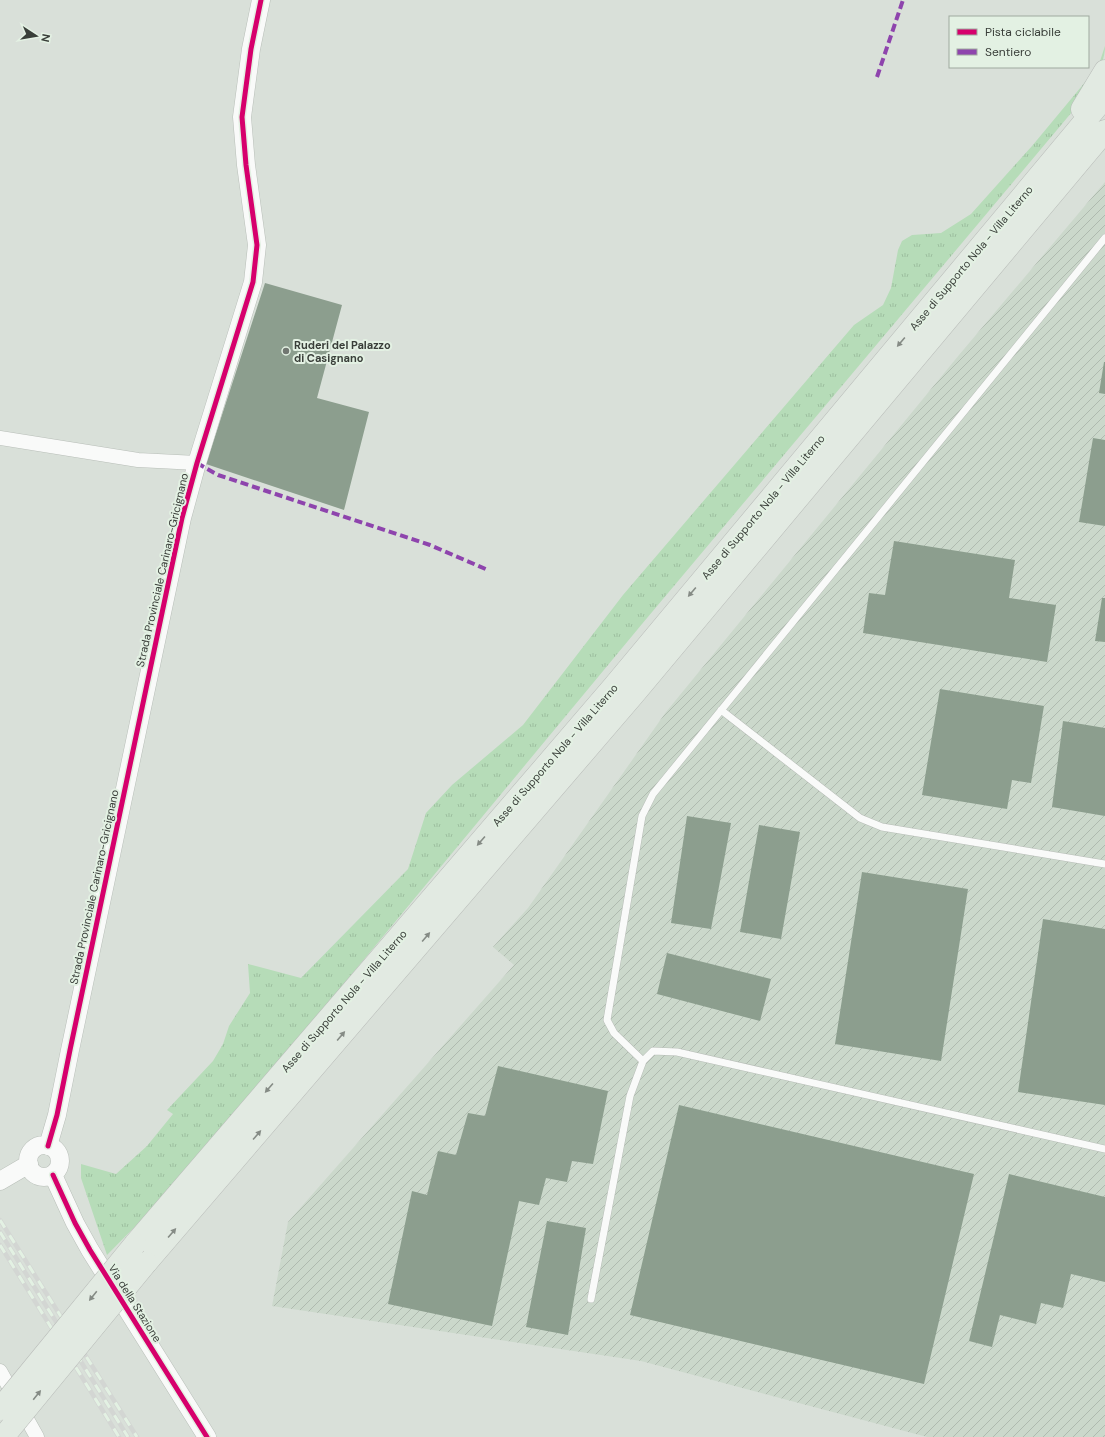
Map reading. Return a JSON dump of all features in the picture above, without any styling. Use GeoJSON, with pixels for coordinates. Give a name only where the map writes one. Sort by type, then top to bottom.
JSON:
{"type":"FeatureCollection","features":[{"type":"Feature","properties":{"kind":"highway"},"geometry":{"type":"LineString","coordinates":[[1050,163],[1105,71]]}},
{"type":"Feature","properties":{"kind":"highway","name":"Asse di Supporto Nola - Villa Literno"},"geometry":{"type":"LineString","coordinates":[[0,1409],[135,1244],[614,686],[1105,97]]}},
{"type":"Feature","properties":{"kind":"highway","name":"Asse di Supporto Nola - Villa Literno"},"geometry":{"type":"LineString","coordinates":[[3,1437],[146,1263],[634,694],[1105,131]]}},
{"type":"Feature","properties":{"kind":"street","name":"Strada Provinciale Carinaro-Gricignano"},"geometry":{"type":"LineString","coordinates":[[48,1146],[57,1115],[182,518],[197,463],[253,282],[257,245],[246,165],[242,117],[251,49],[261,0]]}},
{"type":"Feature","properties":{"kind":"street"},"geometry":{"type":"LineString","coordinates":[[0,438],[138,460],[197,463]]}},
{"type":"Feature","properties":{"kind":"street"},"geometry":{"type":"LineString","coordinates":[[38,1146],[48,1146],[53,1148],[60,1156],[60,1166],[53,1175],[48,1177],[38,1176],[30,1169],[28,1159],[33,1150],[38,1146]]}},
{"type":"Feature","properties":{"kind":"street"},"geometry":{"type":"LineString","coordinates":[[0,1181],[29,1164]]}},
{"type":"Feature","properties":{"kind":"street","name":"Via della Stazione"},"geometry":{"type":"LineString","coordinates":[[53,1175],[75,1223],[90,1250],[207,1437]]}},
{"type":"Feature","properties":{"kind":"street"},"geometry":{"type":"LineString","coordinates":[[0,1371],[36,1437]]}},
{"type":"Feature","properties":{"kind":"lane"},"geometry":{"type":"LineString","coordinates":[[644,1061],[614,1033],[607,1020],[642,816],[653,794],[1105,238]]}},
{"type":"Feature","properties":{"kind":"lane"},"geometry":{"type":"LineString","coordinates":[[721,710],[860,818],[882,827],[1105,864]]}},
{"type":"Feature","properties":{"kind":"lane"},"geometry":{"type":"LineString","coordinates":[[591,1299],[630,1096],[644,1061],[653,1051],[677,1052],[1105,1148]]}},
{"type":"Feature","properties":{"kind":"shaded area"},"geometry":{"type":"Polygon","coordinates":[[[1105,182],[1105,1437],[927,1437],[641,1361],[272,1306],[288,1222],[514,965],[493,947],[528,908],[666,712],[959,355],[1105,182]]]}},
{"type":"Feature","properties":{"kind":"green space"},"geometry":{"type":"Polygon","coordinates":[[[1105,46],[1102,64],[1098,72],[1072,112],[642,624],[182,1179],[107,1255],[81,1178],[81,1164],[116,1174],[147,1146],[173,1114],[167,1110],[213,1061],[223,1044],[229,1026],[250,993],[248,964],[301,978],[408,869],[426,813],[452,785],[523,725],[623,595],[854,325],[883,305],[891,288],[898,250],[902,241],[912,235],[941,233],[971,214],[1032,146],[1086,81],[1099,64],[1105,46]]]}},
{"type":"Feature","properties":{"kind":"building","name":"Ruderi del Palazzo di Casignano"},"geometry":{"type":"Polygon","coordinates":[[[265,283],[342,305],[317,398],[369,412],[344,510],[206,464],[265,283]]]}},
{"type":"Feature","properties":{"kind":"building"},"geometry":{"type":"Polygon","coordinates":[[[1105,362],[1105,394],[1099,393],[1105,362]]]}},
{"type":"Feature","properties":{"kind":"building"},"geometry":{"type":"Polygon","coordinates":[[[1093,438],[1105,440],[1105,526],[1079,522],[1093,438]]]}},
{"type":"Feature","properties":{"kind":"building"},"geometry":{"type":"Polygon","coordinates":[[[894,541],[1015,560],[1009,598],[1056,605],[1047,662],[863,633],[869,593],[885,595],[894,541]]]}},
{"type":"Feature","properties":{"kind":"building"},"geometry":{"type":"Polygon","coordinates":[[[1102,598],[1105,598],[1105,642],[1095,641],[1102,598]]]}},
{"type":"Feature","properties":{"kind":"building"},"geometry":{"type":"Polygon","coordinates":[[[940,689],[1044,706],[1031,783],[1012,780],[1007,809],[922,795],[940,689]]]}},
{"type":"Feature","properties":{"kind":"building"},"geometry":{"type":"Polygon","coordinates":[[[1063,721],[1105,728],[1105,816],[1052,807],[1063,721]]]}},
{"type":"Feature","properties":{"kind":"building"},"geometry":{"type":"Polygon","coordinates":[[[687,816],[731,823],[711,929],[671,923],[687,816]]]}},
{"type":"Feature","properties":{"kind":"building"},"geometry":{"type":"Polygon","coordinates":[[[759,825],[800,832],[781,939],[740,932],[759,825]]]}},
{"type":"Feature","properties":{"kind":"building"},"geometry":{"type":"Polygon","coordinates":[[[862,872],[968,889],[941,1061],[835,1044],[862,872]]]}},
{"type":"Feature","properties":{"kind":"building"},"geometry":{"type":"Polygon","coordinates":[[[1043,919],[1105,929],[1105,1105],[1018,1092],[1043,919]]]}},
{"type":"Feature","properties":{"kind":"building"},"geometry":{"type":"Polygon","coordinates":[[[667,953],[771,979],[760,1021],[657,994],[667,953]]]}},
{"type":"Feature","properties":{"kind":"building"},"geometry":{"type":"Polygon","coordinates":[[[498,1066],[608,1091],[593,1164],[572,1161],[567,1182],[546,1178],[539,1205],[519,1201],[492,1326],[388,1304],[412,1191],[427,1195],[438,1151],[456,1155],[468,1113],[485,1116],[498,1066]]]}},
{"type":"Feature","properties":{"kind":"building"},"geometry":{"type":"Polygon","coordinates":[[[679,1105],[974,1174],[924,1384],[630,1315],[679,1105]]]}},
{"type":"Feature","properties":{"kind":"building"},"geometry":{"type":"Polygon","coordinates":[[[1009,1174],[1105,1197],[1105,1282],[1071,1274],[1063,1308],[1041,1303],[1036,1324],[1000,1315],[992,1347],[969,1341],[1009,1174]]]}},
{"type":"Feature","properties":{"kind":"building"},"geometry":{"type":"Polygon","coordinates":[[[547,1221],[586,1228],[568,1335],[526,1327],[547,1221]]]}},
{"type":"Feature","properties":{"kind":"railway"},"geometry":{"type":"LineString","coordinates":[[0,1220],[137,1437]]}},
{"type":"Feature","properties":{"kind":"railway"},"geometry":{"type":"LineString","coordinates":[[0,1232],[128,1437]]}},
{"type":"Feature","properties":{"kind":"railway"},"geometry":{"type":"LineString","coordinates":[[0,1245],[119,1437]]}},
{"type":"Feature","properties":{"kind":"marked path"},"geometry":{"type":"LineString","coordinates":[[877,77],[903,0]]}},
{"type":"Feature","properties":{"kind":"marked path"},"geometry":{"type":"LineString","coordinates":[[197,463],[218,475],[430,545],[488,570]]}},
{"type":"Feature","properties":{"kind":"cycle path"},"geometry":{"type":"LineString","coordinates":[[48,1146],[57,1115],[182,518],[197,463],[253,282],[257,245],[246,165],[242,117],[251,49],[261,0]]}},
{"type":"Feature","properties":{"kind":"cycle path"},"geometry":{"type":"LineString","coordinates":[[53,1175],[75,1223],[90,1250],[207,1437]]}},
{"type":"Feature","properties":{"kind":"place","name":"Ruderi del Palazzo di Casignano"},"geometry":{"type":"Point","coordinates":[286,351]}}]}
